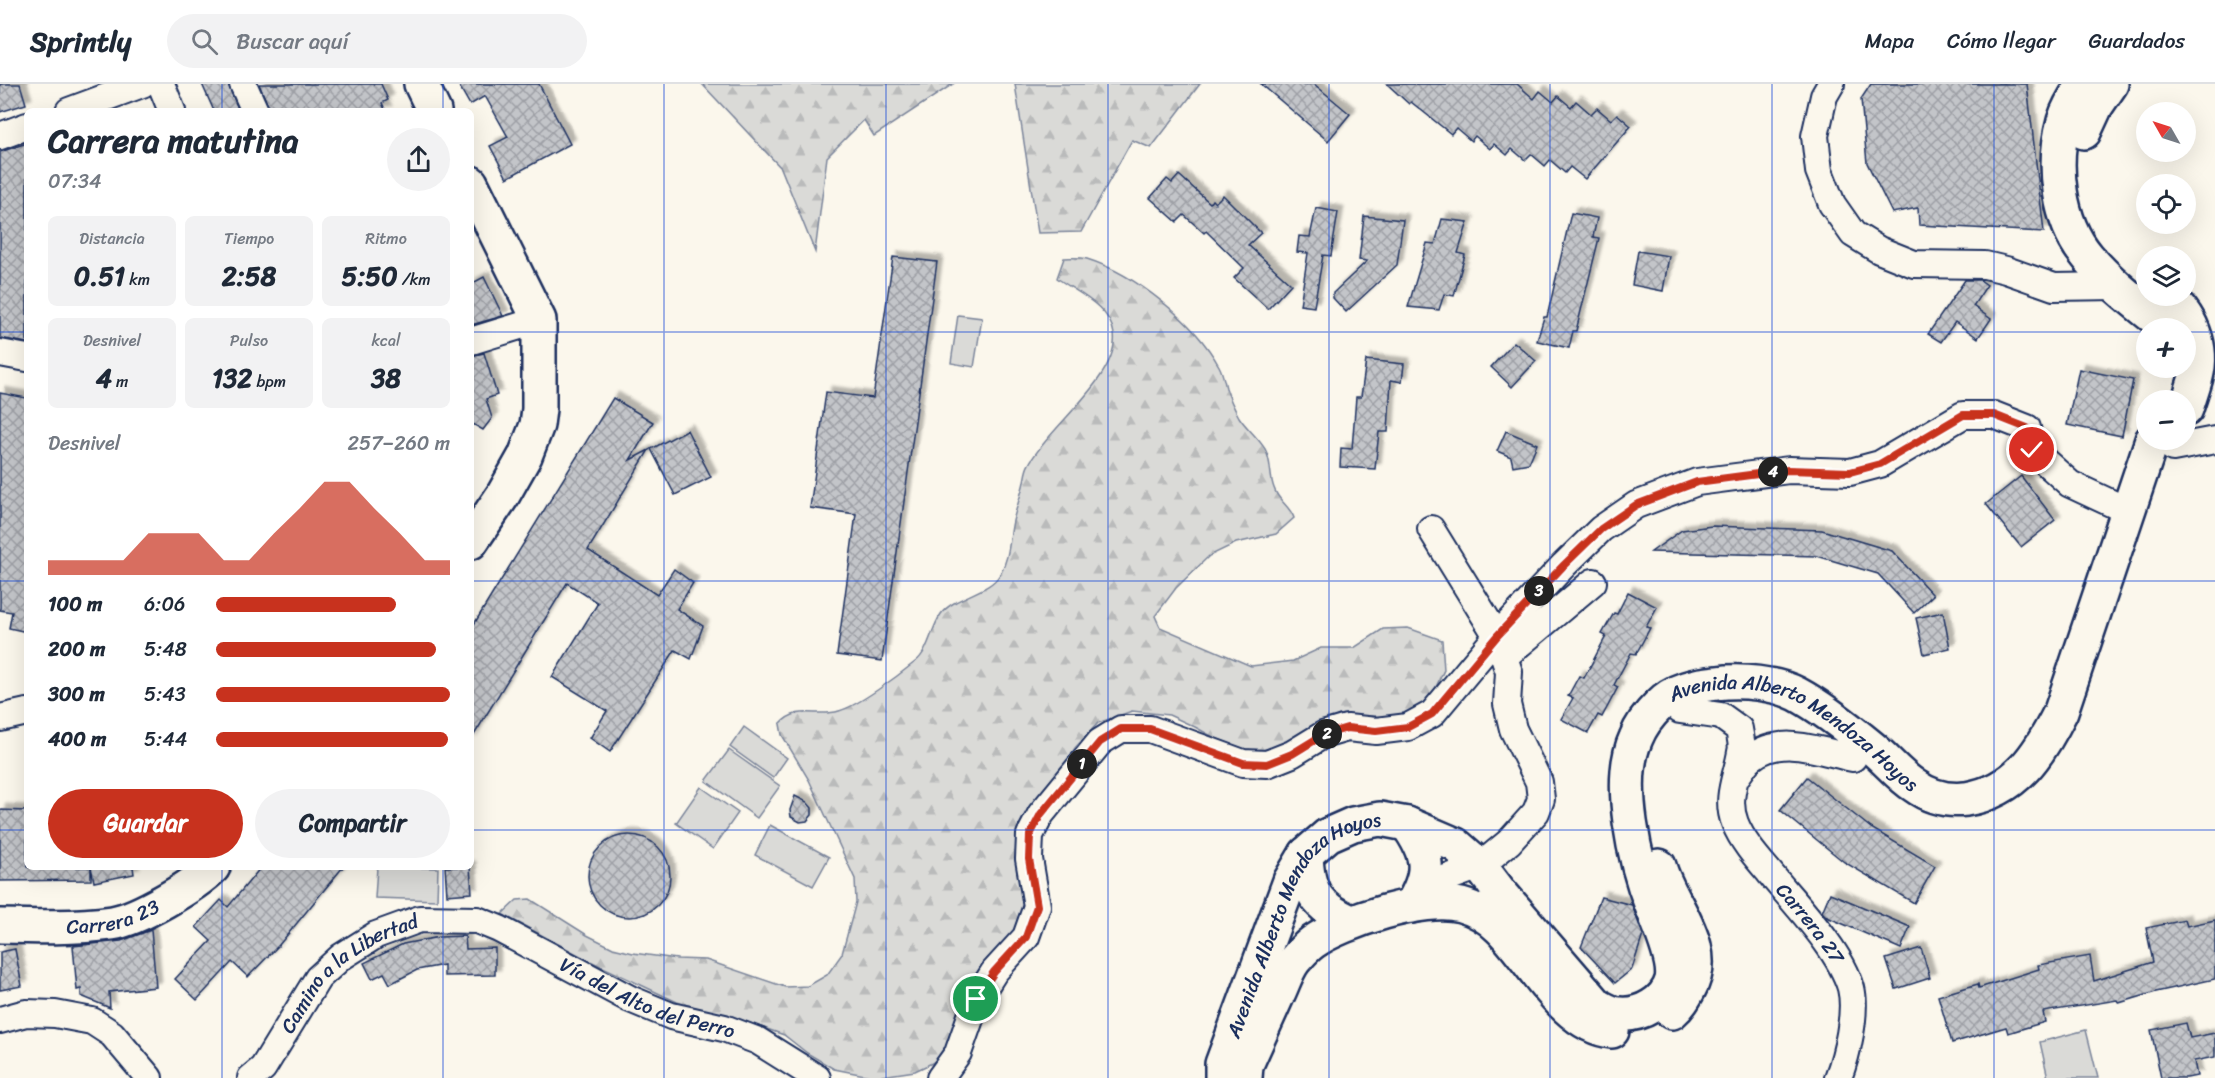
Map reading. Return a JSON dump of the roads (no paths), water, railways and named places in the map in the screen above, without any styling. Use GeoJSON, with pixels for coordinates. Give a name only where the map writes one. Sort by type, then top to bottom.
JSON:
{"type":"FeatureCollection","features":[{"type":"Feature","properties":{"kind":"main road"},"geometry":{"type":"LineString","coordinates":[[421,84],[433,108]]}},
{"type":"Feature","properties":{"kind":"main road"},"geometry":{"type":"LineString","coordinates":[[2084,84],[2065,119],[2061,139],[2058,168],[2062,201],[2071,229],[2087,255],[2132,283],[2157,318]]}},
{"type":"Feature","properties":{"kind":"main road"},"geometry":{"type":"LineString","coordinates":[[2111,84],[2086,124],[2080,164],[2082,190],[2091,217],[2103,240],[2134,271],[2132,283]]}},
{"type":"Feature","properties":{"kind":"main road"},"geometry":{"type":"LineString","coordinates":[[474,189],[539,320],[537,425],[525,456],[503,495],[474,538]]}},
{"type":"Feature","properties":{"kind":"main road"},"geometry":{"type":"LineString","coordinates":[[2177,306],[2183,312],[2194,331],[2198,353],[2197,375],[2192,390]]}},
{"type":"Feature","properties":{"kind":"main road","name":"Avenida Alberto Mendoza Hoyos"},"geometry":{"type":"LineString","coordinates":[[1222,1078],[1222,1064],[1290,881],[1306,854],[1328,835],[1353,824],[1380,819],[1407,824],[1468,856],[1598,1006],[1618,1014],[1642,1012],[1661,1000],[1672,980],[1669,951],[1647,896],[1633,845],[1627,790],[1635,739],[1649,715],[1666,697],[1695,685],[1737,681],[1796,693],[1871,747],[1914,786],[1933,796],[1955,800],[1983,796],[2003,787],[2025,768],[2046,741],[2061,711],[2128,511],[2162,450]]}},
{"type":"Feature","properties":{"kind":"main road","name":"Avenida Alberto Mendoza Hoyos"},"geometry":{"type":"LineString","coordinates":[[1245,1078],[1246,1065],[1292,963],[1312,943],[1351,922],[1417,897],[1440,903],[1460,904],[1481,913],[1500,927],[1561,1002],[1584,1021],[1605,1030],[1629,1032],[1656,1025],[1679,1006],[1692,983],[1697,966],[1694,943],[1661,874],[1650,837],[1645,793],[1654,739],[1666,722],[1680,710],[1699,702],[1737,695],[1754,699],[1808,724],[1853,758],[1898,802],[1923,814],[1955,820],[1987,815],[2013,800],[2036,780],[2060,746],[2078,713],[2147,525],[2165,450]]}},
{"type":"Feature","properties":{"kind":"main road"},"geometry":{"type":"LineString","coordinates":[[1407,824],[1420,842],[1426,864],[1417,897]]}},
{"type":"Feature","properties":{"kind":"main road"},"geometry":{"type":"LineString","coordinates":[[1306,854],[1307,876],[1315,897],[1331,913],[1351,922]]}},
{"type":"Feature","properties":{"kind":"main road","name":"Carrera 23"},"geometry":{"type":"LineString","coordinates":[[0,926],[57,927],[114,922],[164,902],[209,870]]}},
{"type":"Feature","properties":{"kind":"street"},"geometry":{"type":"LineString","coordinates":[[77,108],[142,84]]}},
{"type":"Feature","properties":{"kind":"street"},"geometry":{"type":"LineString","coordinates":[[161,84],[171,108]]}},
{"type":"Feature","properties":{"kind":"street"},"geometry":{"type":"LineString","coordinates":[[243,84],[254,108]]}},
{"type":"Feature","properties":{"kind":"street"},"geometry":{"type":"LineString","coordinates":[[1831,84],[1824,96],[1815,136],[1819,171],[1832,204],[1853,234],[1878,250],[1914,264],[1985,265],[2054,287],[2132,283]]}},
{"type":"Feature","properties":{"kind":"street"},"geometry":{"type":"LineString","coordinates":[[0,136],[24,127]]}},
{"type":"Feature","properties":{"kind":"street"},"geometry":{"type":"LineString","coordinates":[[474,340],[539,320]]}},
{"type":"Feature","properties":{"kind":"street"},"geometry":{"type":"LineString","coordinates":[[0,353],[24,357]]}},
{"type":"Feature","properties":{"kind":"street"},"geometry":{"type":"LineString","coordinates":[[940,1078],[958,1053],[976,999],[994,972],[1026,937],[1030,927],[1037,906],[1029,859],[1030,835],[1041,814],[1100,742],[1121,729],[1150,729],[1243,763],[1267,764],[1292,754],[1323,735],[1347,728],[1376,731],[1408,727],[1432,714],[1501,646],[1601,529],[1636,505],[1697,482],[1788,470],[1850,472],[1880,464],[1963,415],[1994,415],[2027,428],[2032,450],[2070,484],[2128,511]]}},
{"type":"Feature","properties":{"kind":"street"},"geometry":{"type":"LineString","coordinates":[[2196,441],[2215,440]]}},
{"type":"Feature","properties":{"kind":"street"},"geometry":{"type":"LineString","coordinates":[[1417,897],[1468,856],[1509,843],[1536,812],[1541,798],[1539,782],[1513,729],[1507,705],[1509,672],[1501,646],[1431,529]]}},
{"type":"Feature","properties":{"kind":"street"},"geometry":{"type":"LineString","coordinates":[[1501,646],[1593,582]]}},
{"type":"Feature","properties":{"kind":"street","name":"Carrera 27"},"geometry":{"type":"LineString","coordinates":[[1680,710],[1721,716],[1739,729],[1742,750],[1730,800],[1735,824],[1752,852],[1840,963],[1851,989],[1852,1019],[1844,1062],[1838,1078]]}},
{"type":"Feature","properties":{"kind":"street"},"geometry":{"type":"LineString","coordinates":[[0,718],[24,713]]}},
{"type":"Feature","properties":{"kind":"street"},"geometry":{"type":"LineString","coordinates":[[1734,779],[1751,759],[1770,747],[1788,744],[1853,758]]}},
{"type":"Feature","properties":{"kind":"street","name":"Camino a la Libertad"},"geometry":{"type":"LineString","coordinates":[[251,1078],[263,1068],[318,978],[341,957],[376,935],[420,919],[477,920]]}},
{"type":"Feature","properties":{"kind":"street","name":"Vía del Alto del Perro"},"geometry":{"type":"LineString","coordinates":[[477,920],[499,929],[630,999],[671,1016],[724,1028],[758,1041],[817,1078]]}},
{"type":"Feature","properties":{"kind":"street"},"geometry":{"type":"LineString","coordinates":[[0,1020],[26,1013],[55,1014],[92,1021],[112,1034],[149,1078]]}}]}
